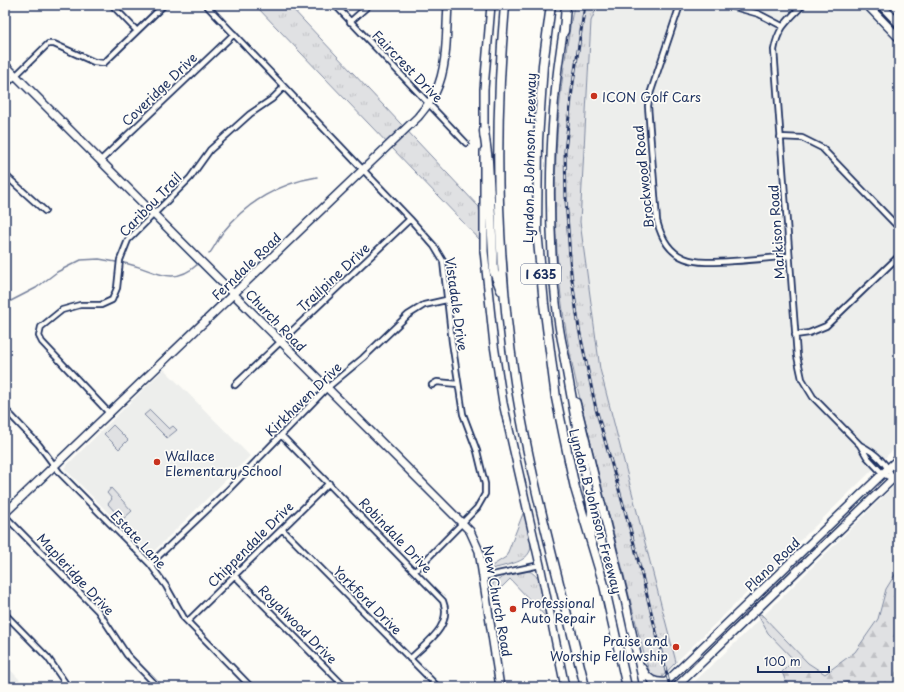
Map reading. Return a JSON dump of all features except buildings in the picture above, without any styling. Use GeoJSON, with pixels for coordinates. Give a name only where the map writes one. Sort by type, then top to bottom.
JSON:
{"type":"FeatureCollection","features":[{"type":"Feature","properties":{"kind":"highway","name":"Lyndon B Johnson Freeway"},"geometry":{"type":"LineString","coordinates":[[505,5],[499,73],[498,202],[504,296],[515,383],[530,464],[585,687]]}},
{"type":"Feature","properties":{"kind":"highway","name":"Lyndon B Johnson Freeway"},"geometry":{"type":"LineString","coordinates":[[551,5],[542,73],[538,140],[537,230],[544,304],[556,398],[575,488],[604,585],[628,687]]}},
{"type":"Feature","properties":{"kind":"highway"},"geometry":{"type":"LineString","coordinates":[[564,31],[567,5]]}},
{"type":"Feature","properties":{"kind":"highway"},"geometry":{"type":"LineString","coordinates":[[484,131],[488,160],[494,272],[504,296]]}},
{"type":"Feature","properties":{"kind":"highway"},"geometry":{"type":"LineString","coordinates":[[564,355],[584,476],[592,510],[590,539]]}},
{"type":"Feature","properties":{"kind":"main road","name":"Ferndale Road"},"geometry":{"type":"LineString","coordinates":[[5,515],[54,466],[110,414],[414,121],[436,92],[442,72],[448,5]]}},
{"type":"Feature","properties":{"kind":"main road"},"geometry":{"type":"LineString","coordinates":[[491,5],[484,89],[484,251],[494,345],[503,403],[540,565],[565,687]]}},
{"type":"Feature","properties":{"kind":"main road"},"geometry":{"type":"LineString","coordinates":[[867,5],[899,38]]}},
{"type":"Feature","properties":{"kind":"main road"},"geometry":{"type":"LineString","coordinates":[[881,5],[899,24]]}},
{"type":"Feature","properties":{"kind":"main road"},"geometry":{"type":"LineString","coordinates":[[564,31],[552,122],[550,210],[554,288],[564,355],[623,592],[644,687]]}},
{"type":"Feature","properties":{"kind":"main road","name":"Church Road"},"geometry":{"type":"LineString","coordinates":[[5,65],[428,490],[464,523]]}},
{"type":"Feature","properties":{"kind":"main road","name":"Plano Road"},"geometry":{"type":"LineString","coordinates":[[664,684],[899,458]]}},
{"type":"Feature","properties":{"kind":"main road","name":"Plano Road"},"geometry":{"type":"LineString","coordinates":[[676,687],[899,473]]}},
{"type":"Feature","properties":{"kind":"main road","name":"New Church Road"},"geometry":{"type":"LineString","coordinates":[[464,523],[477,544],[500,687]]}},
{"type":"Feature","properties":{"kind":"main road"},"geometry":{"type":"LineString","coordinates":[[783,570],[790,577]]}},
{"type":"Feature","properties":{"kind":"main road"},"geometry":{"type":"LineString","coordinates":[[730,621],[737,628]]}},
{"type":"Feature","properties":{"kind":"main road"},"geometry":{"type":"LineString","coordinates":[[638,658],[650,680],[664,684]]}},
{"type":"Feature","properties":{"kind":"main road"},"geometry":{"type":"LineString","coordinates":[[641,687],[642,675]]}},
{"type":"Feature","properties":{"kind":"street"},"geometry":{"type":"LineString","coordinates":[[112,5],[137,31]]}},
{"type":"Feature","properties":{"kind":"street"},"geometry":{"type":"LineString","coordinates":[[5,86],[48,44],[54,44],[94,62],[104,63],[164,5]]}},
{"type":"Feature","properties":{"kind":"street","name":"Vistadale Drive"},"geometry":{"type":"LineString","coordinates":[[206,5],[410,219],[439,253],[443,261],[446,300],[458,384],[465,420],[476,451],[485,494],[482,501],[464,523],[415,571]]}},
{"type":"Feature","properties":{"kind":"street","name":"Faircrest Drive"},"geometry":{"type":"LineString","coordinates":[[334,5],[466,143]]}},
{"type":"Feature","properties":{"kind":"street"},"geometry":{"type":"LineString","coordinates":[[350,22],[369,5]]}},
{"type":"Feature","properties":{"kind":"street","name":"Brockwood Road"},"geometry":{"type":"LineString","coordinates":[[680,5],[650,94],[648,106],[657,220],[660,234],[664,242],[672,251],[689,261],[708,263],[789,256]]}},
{"type":"Feature","properties":{"kind":"street"},"geometry":{"type":"LineString","coordinates":[[726,5],[759,14],[782,26]]}},
{"type":"Feature","properties":{"kind":"street","name":"Markison Road"},"geometry":{"type":"LineString","coordinates":[[802,5],[782,26],[776,38],[774,50],[795,335],[801,374],[808,390],[860,446],[867,457],[883,474],[893,479]]}},
{"type":"Feature","properties":{"kind":"street","name":"Coveridge Drive"},"geometry":{"type":"LineString","coordinates":[[100,161],[234,34]]}},
{"type":"Feature","properties":{"kind":"street","name":"Caribou Trail"},"geometry":{"type":"LineString","coordinates":[[110,414],[42,342],[38,336],[39,331],[48,320],[62,310],[80,305],[101,305],[112,300],[117,288],[120,260],[124,247],[132,235],[190,178],[210,150],[250,114],[272,99],[284,87]]}},
{"type":"Feature","properties":{"kind":"street"},"geometry":{"type":"LineString","coordinates":[[780,137],[802,138],[812,141],[822,148],[899,228]]}},
{"type":"Feature","properties":{"kind":"street"},"geometry":{"type":"LineString","coordinates":[[5,175],[45,211]]}},
{"type":"Feature","properties":{"kind":"street","name":"Trailpine Drive"},"geometry":{"type":"LineString","coordinates":[[235,385],[410,219]]}},
{"type":"Feature","properties":{"kind":"street"},"geometry":{"type":"LineString","coordinates":[[795,335],[809,333],[826,326],[899,256]]}},
{"type":"Feature","properties":{"kind":"street","name":"Kirkhaven Drive"},"geometry":{"type":"LineString","coordinates":[[150,564],[226,491],[327,388],[363,358],[413,311],[424,305],[446,300]]}},
{"type":"Feature","properties":{"kind":"street"},"geometry":{"type":"LineString","coordinates":[[432,385],[437,382],[458,384]]}},
{"type":"Feature","properties":{"kind":"street","name":"Estate Lane"},"geometry":{"type":"LineString","coordinates":[[5,409],[39,445],[54,466],[150,564],[188,621],[251,687]]}},
{"type":"Feature","properties":{"kind":"street","name":"Robindale Drive"},"geometry":{"type":"LineString","coordinates":[[281,434],[440,596],[446,612],[444,622],[410,659]]}},
{"type":"Feature","properties":{"kind":"street","name":"Markison Road"},"geometry":{"type":"LineString","coordinates":[[860,446],[872,451],[889,468],[893,479]]}},
{"type":"Feature","properties":{"kind":"street","name":"Chippendale Drive"},"geometry":{"type":"LineString","coordinates":[[188,621],[329,483]]}},
{"type":"Feature","properties":{"kind":"street","name":"Mapleridge Drive"},"geometry":{"type":"LineString","coordinates":[[5,515],[98,611],[127,655],[158,687]]}},
{"type":"Feature","properties":{"kind":"street","name":"Yorkford Drive"},"geometry":{"type":"LineString","coordinates":[[282,529],[438,687]]}},
{"type":"Feature","properties":{"kind":"street"},"geometry":{"type":"LineString","coordinates":[[483,577],[540,565]]}},
{"type":"Feature","properties":{"kind":"street","name":"Royalwood Drive"},"geometry":{"type":"LineString","coordinates":[[235,576],[345,687]]}},
{"type":"Feature","properties":{"kind":"street"},"geometry":{"type":"LineString","coordinates":[[5,614],[48,658],[68,687]]}},
{"type":"Feature","properties":{"kind":"shaded area"},"geometry":{"type":"Polygon","coordinates":[[[598,5],[860,5],[899,46],[899,444],[676,662],[600,369],[580,222],[591,21],[598,5]]]}},
{"type":"Feature","properties":{"kind":"shaded area","name":"Wallace Elementary School"},"geometry":{"type":"Polygon","coordinates":[[[164,369],[250,456],[150,555],[64,468],[164,369]]]}},
{"type":"Feature","properties":{"kind":"shaded area"},"geometry":{"type":"Polygon","coordinates":[[[899,481],[899,687],[689,687],[756,623],[899,481]]]}},
{"type":"Feature","properties":{"kind":"shaded area"},"geometry":{"type":"Polygon","coordinates":[[[5,664],[18,678],[26,687],[5,687],[5,664]]]}},
{"type":"Feature","properties":{"kind":"shaded area"},"geometry":{"type":"Polygon","coordinates":[[[845,682],[850,682],[858,687],[835,687],[845,682]]]}},
{"type":"Feature","properties":{"kind":"green space"},"geometry":{"type":"Polygon","coordinates":[[[255,5],[289,5],[479,207],[483,243],[255,5]]]}},
{"type":"Feature","properties":{"kind":"green space"},"geometry":{"type":"Polygon","coordinates":[[[574,5],[598,5],[591,21],[580,222],[600,369],[676,662],[660,679],[654,679],[649,671],[642,647],[577,388],[561,296],[555,213],[556,171],[561,88],[574,5]]]}},
{"type":"Feature","properties":{"kind":"green space"},"geometry":{"type":"Polygon","coordinates":[[[150,410],[169,429],[173,426],[177,430],[167,438],[144,415],[150,410]]]}},
{"type":"Feature","properties":{"kind":"green space"},"geometry":{"type":"Polygon","coordinates":[[[113,425],[128,440],[119,449],[104,434],[113,425]]]}},
{"type":"Feature","properties":{"kind":"green space"},"geometry":{"type":"Polygon","coordinates":[[[111,488],[132,511],[122,520],[108,504],[112,499],[107,493],[111,488]]]}},
{"type":"Feature","properties":{"kind":"green space"},"geometry":{"type":"Polygon","coordinates":[[[524,511],[531,536],[530,550],[527,556],[511,564],[487,569],[506,557],[524,511]]]}},
{"type":"Feature","properties":{"kind":"green space"},"geometry":{"type":"Polygon","coordinates":[[[899,568],[899,687],[788,687],[782,672],[794,660],[768,633],[758,615],[761,614],[808,663],[825,674],[855,652],[878,619],[886,589],[899,568]]]}},
{"type":"Feature","properties":{"kind":"green space"},"geometry":{"type":"Polygon","coordinates":[[[529,571],[534,574],[540,584],[544,598],[546,617],[510,579],[494,595],[492,592],[493,583],[507,575],[529,571]]]}},
{"type":"Feature","properties":{"kind":"waterway"},"geometry":{"type":"LineString","coordinates":[[209,254],[222,234],[233,221],[243,211],[265,195],[290,184],[317,177]]}},
{"type":"Feature","properties":{"kind":"waterway"},"geometry":{"type":"LineString","coordinates":[[5,304],[36,288],[57,272],[81,260],[99,259],[116,262]]}},
{"type":"Feature","properties":{"kind":"waterway"},"geometry":{"type":"LineString","coordinates":[[124,263],[162,275],[170,276],[179,275],[198,264]]}},
{"type":"Feature","properties":{"kind":"railway"},"geometry":{"type":"LineString","coordinates":[[585,5],[572,90],[565,151],[566,199],[571,273],[579,329],[596,409],[631,532],[670,687]]}},
{"type":"Feature","properties":{"kind":"place","name":"ICON Golf Cars"},"geometry":{"type":"Point","coordinates":[594,96]}},
{"type":"Feature","properties":{"kind":"place","name":"Wallace Elementary School"},"geometry":{"type":"Point","coordinates":[157,462]}},
{"type":"Feature","properties":{"kind":"place","name":"Professional Auto Repair"},"geometry":{"type":"Point","coordinates":[513,609]}},
{"type":"Feature","properties":{"kind":"place","name":"Praise and Worship Fellowship"},"geometry":{"type":"Point","coordinates":[676,647]}}]}
